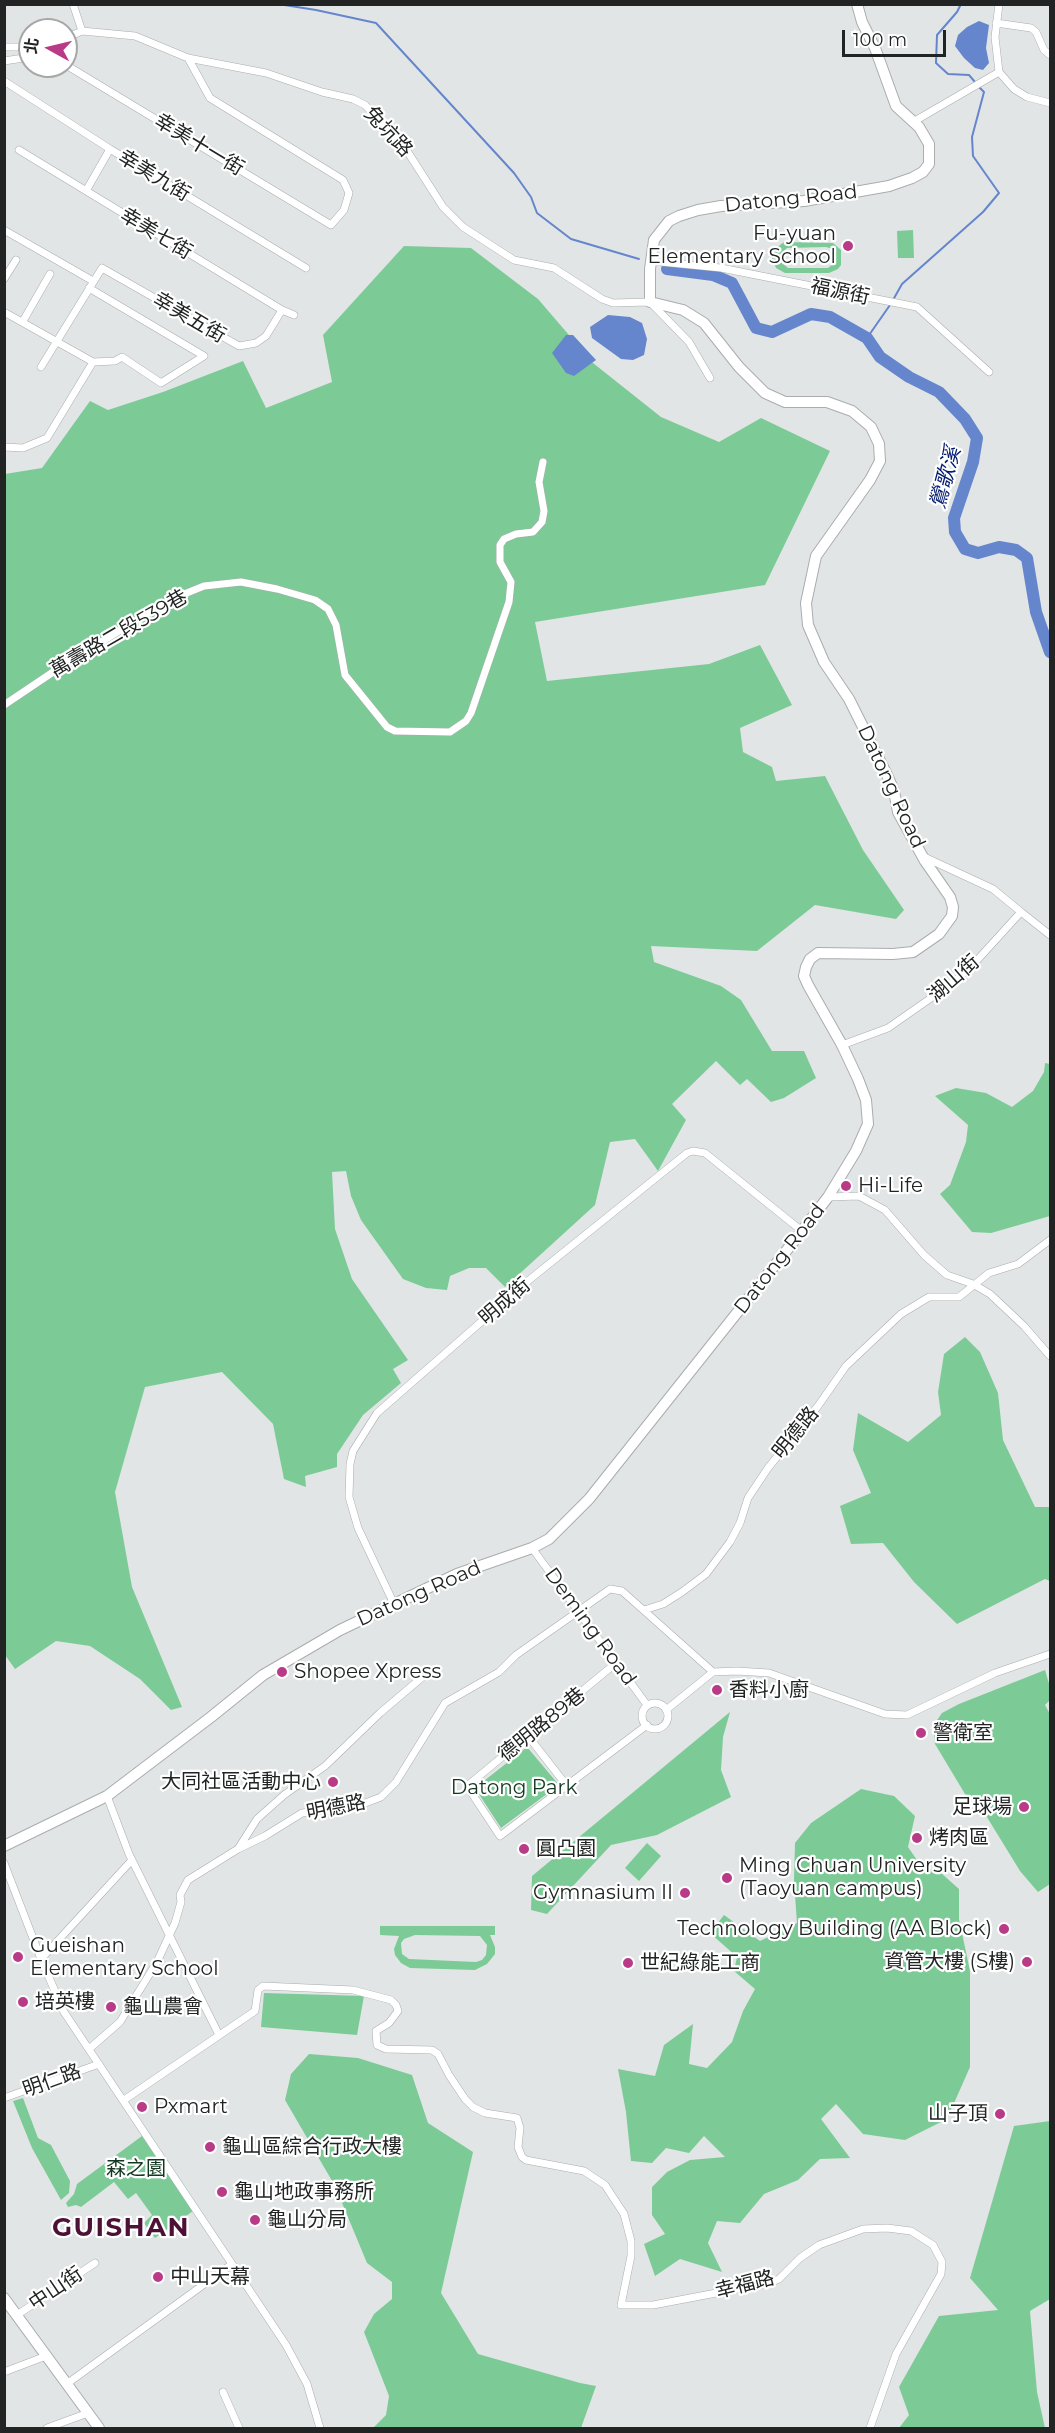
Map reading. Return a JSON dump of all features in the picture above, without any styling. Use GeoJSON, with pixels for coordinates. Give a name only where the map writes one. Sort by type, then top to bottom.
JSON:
{"type":"FeatureCollection","features":[{"type":"Feature","properties":{"kind":"street"},"geometry":{"type":"LineString","coordinates":[[73,4],[82,31],[78,33]]}},
{"type":"Feature","properties":{"kind":"street","name":"Datong Road"},"geometry":{"type":"LineString","coordinates":[[4,1846],[107,1796],[205,1722],[262,1675],[340,1630],[457,1574],[532,1548],[549,1539],[588,1499],[802,1231],[828,1197],[868,1124],[866,1100],[842,1045],[808,985],[804,976],[806,967],[818,953],[913,952],[939,934],[952,916],[953,907],[898,812],[894,791],[887,775],[849,699],[824,662],[808,625],[806,603],[816,556],[870,480],[880,461],[879,444],[871,428],[852,411],[827,402],[785,402],[765,393],[739,367],[704,323],[683,310],[650,302],[654,240],[669,220],[698,210],[804,201],[889,186],[923,172],[929,164],[929,144],[926,136],[896,106],[857,4]]}},
{"type":"Feature","properties":{"kind":"street"},"geometry":{"type":"LineString","coordinates":[[999,4],[995,37],[999,72],[1014,89],[1027,97],[1050,103]]}},
{"type":"Feature","properties":{"kind":"street"},"geometry":{"type":"LineString","coordinates":[[996,23],[1031,28],[1044,50],[1050,55]]}},
{"type":"Feature","properties":{"kind":"street","name":"兔坑路"},"geometry":{"type":"LineString","coordinates":[[82,31],[135,36],[188,58],[266,74],[322,92],[353,99],[365,105],[402,143],[443,207],[463,227],[491,247],[514,260],[554,268],[602,299],[613,303],[650,302]]}},
{"type":"Feature","properties":{"kind":"street","name":"幸美十一街"},"geometry":{"type":"LineString","coordinates":[[78,72],[331,225],[344,210],[349,193],[344,180],[210,98],[188,58]]}},
{"type":"Feature","properties":{"kind":"street"},"geometry":{"type":"LineString","coordinates":[[914,122],[999,72]]}},
{"type":"Feature","properties":{"kind":"street","name":"幸美九街"},"geometry":{"type":"LineString","coordinates":[[4,81],[110,149],[306,268]]}},
{"type":"Feature","properties":{"kind":"street"},"geometry":{"type":"LineString","coordinates":[[86,191],[110,149]]}},
{"type":"Feature","properties":{"kind":"street","name":"幸美七街"},"geometry":{"type":"LineString","coordinates":[[19,150],[282,310],[294,315]]}},
{"type":"Feature","properties":{"kind":"street"},"geometry":{"type":"LineString","coordinates":[[4,231],[204,356],[160,383],[122,357],[116,361],[93,362],[4,312]]}},
{"type":"Feature","properties":{"kind":"street"},"geometry":{"type":"LineString","coordinates":[[4,279],[16,260]]}},
{"type":"Feature","properties":{"kind":"street","name":"福源街"},"geometry":{"type":"LineString","coordinates":[[651,261],[721,268],[917,307],[989,372]]}},
{"type":"Feature","properties":{"kind":"street","name":"幸美五街"},"geometry":{"type":"LineString","coordinates":[[91,285],[102,268],[239,346],[256,343],[266,336],[282,310]]}},
{"type":"Feature","properties":{"kind":"street"},"geometry":{"type":"LineString","coordinates":[[23,321],[50,274]]}},
{"type":"Feature","properties":{"kind":"street"},"geometry":{"type":"LineString","coordinates":[[41,367],[91,285]]}},
{"type":"Feature","properties":{"kind":"street"},"geometry":{"type":"LineString","coordinates":[[650,302],[689,342],[711,378]]}},
{"type":"Feature","properties":{"kind":"street"},"geometry":{"type":"LineString","coordinates":[[4,447],[23,448],[47,438],[93,362]]}},
{"type":"Feature","properties":{"kind":"street","name":"萬壽路二段539巷"},"geometry":{"type":"LineString","coordinates":[[4,705],[68,662],[172,599],[204,586],[241,582],[315,600],[328,609],[336,625],[345,675],[387,727],[395,731],[450,732],[466,721],[471,713],[509,602],[511,582],[500,561],[500,545],[504,539],[516,534],[533,532],[542,522],[544,511],[539,482],[543,462]]}},
{"type":"Feature","properties":{"kind":"street"},"geometry":{"type":"LineString","coordinates":[[922,856],[993,889],[1050,935]]}},
{"type":"Feature","properties":{"kind":"street","name":"湖山街"},"geometry":{"type":"LineString","coordinates":[[842,1045],[888,1028],[942,991],[970,968],[1021,912]]}},
{"type":"Feature","properties":{"kind":"street","name":"明成街"},"geometry":{"type":"LineString","coordinates":[[394,1604],[358,1528],[349,1497],[350,1464],[353,1451],[377,1413],[529,1280],[687,1153],[693,1151],[705,1153],[802,1231]]}},
{"type":"Feature","properties":{"kind":"street"},"geometry":{"type":"LineString","coordinates":[[828,1197],[859,1196],[885,1210],[924,1255],[947,1275],[973,1284],[990,1294],[1024,1326],[1050,1356]]}},
{"type":"Feature","properties":{"kind":"street","name":"明德路"},"geometry":{"type":"LineString","coordinates":[[644,1610],[663,1604],[706,1574],[730,1542],[740,1523],[748,1498],[856,1355],[913,1304],[929,1297],[959,1297],[988,1273],[1018,1264],[1050,1240]]}},
{"type":"Feature","properties":{"kind":"street","name":"Deming Road"},"geometry":{"type":"LineString","coordinates":[[532,1548],[647,1705]]}},
{"type":"Feature","properties":{"kind":"street","name":"明德路"},"geometry":{"type":"LineString","coordinates":[[89,2049],[120,2022],[157,1962],[170,1934],[181,1902],[183,1887],[188,1880],[238,1848],[265,1836],[302,1813],[360,1805],[381,1797],[396,1782],[445,1703],[499,1672],[516,1655],[610,1589],[617,1589],[644,1610],[713,1672]]}},
{"type":"Feature","properties":{"kind":"street"},"geometry":{"type":"LineString","coordinates":[[528,1736],[567,1786],[647,1725],[655,1728],[663,1725],[667,1718],[666,1710],[713,1672],[769,1673],[885,1714],[907,1715],[959,1689],[1050,1654]]}},
{"type":"Feature","properties":{"kind":"street","name":"德明路89巷"},"geometry":{"type":"LineString","coordinates":[[567,1786],[500,1836],[467,1786],[616,1663]]}},
{"type":"Feature","properties":{"kind":"street"},"geometry":{"type":"LineString","coordinates":[[238,1848],[257,1819],[284,1795],[325,1766],[380,1713],[426,1674]]}},
{"type":"Feature","properties":{"kind":"street","name":"Deming Road"},"geometry":{"type":"LineString","coordinates":[[647,1705],[656,1703],[666,1710]]}},
{"type":"Feature","properties":{"kind":"street","name":"Deming Road"},"geometry":{"type":"LineString","coordinates":[[647,1705],[642,1715],[647,1725]]}},
{"type":"Feature","properties":{"kind":"street"},"geometry":{"type":"LineString","coordinates":[[107,1796],[132,1860],[219,2035],[124,2100]]}},
{"type":"Feature","properties":{"kind":"street"},"geometry":{"type":"LineString","coordinates":[[41,1959],[132,1860]]}},
{"type":"Feature","properties":{"kind":"street"},"geometry":{"type":"LineString","coordinates":[[4,1863],[64,2012],[299,2367],[320,2428]]}},
{"type":"Feature","properties":{"kind":"street","name":"幸福路"},"geometry":{"type":"LineString","coordinates":[[219,2035],[255,2011],[258,1990],[263,1986],[353,1989],[391,2000],[398,2011],[389,2023],[376,2031],[377,2045],[386,2049],[432,2050],[438,2054],[449,2075],[473,2107],[485,2113],[517,2118],[520,2128],[519,2153],[526,2160],[585,2171],[605,2185],[624,2214],[631,2241],[631,2256],[621,2305],[653,2305],[769,2283],[779,2279],[800,2258],[819,2245],[863,2229],[887,2228],[911,2231],[933,2245],[942,2262],[941,2274],[896,2355],[870,2428]]}},
{"type":"Feature","properties":{"kind":"street","name":"明仁路"},"geometry":{"type":"LineString","coordinates":[[4,2098],[99,2064]]}},
{"type":"Feature","properties":{"kind":"street","name":"中山街"},"geometry":{"type":"LineString","coordinates":[[17,2315],[95,2263]]}},
{"type":"Feature","properties":{"kind":"street"},"geometry":{"type":"LineString","coordinates":[[68,2383],[232,2264]]}},
{"type":"Feature","properties":{"kind":"street"},"geometry":{"type":"LineString","coordinates":[[4,2298],[99,2428]]}},
{"type":"Feature","properties":{"kind":"street"},"geometry":{"type":"LineString","coordinates":[[4,2372],[46,2356]]}},
{"type":"Feature","properties":{"kind":"street"},"geometry":{"type":"LineString","coordinates":[[223,2392],[239,2428]]}},
{"type":"Feature","properties":{"kind":"street"},"geometry":{"type":"LineString","coordinates":[[47,2428],[88,2413]]}},
{"type":"Feature","properties":{"kind":"green space"},"geometry":{"type":"Polygon","coordinates":[[[913,230],[914,258],[898,258],[897,231],[913,230]]]}},
{"type":"Feature","properties":{"kind":"green space"},"geometry":{"type":"Polygon","coordinates":[[[784,242],[833,243],[841,250],[841,265],[829,273],[785,273],[776,268],[772,258],[776,248],[784,242]],[[826,247],[787,248],[780,255],[780,261],[788,268],[828,268],[836,262],[833,249],[826,247]]]}},
{"type":"Feature","properties":{"kind":"green space"},"geometry":{"type":"Polygon","coordinates":[[[404,246],[471,248],[538,299],[593,363],[661,417],[719,442],[761,418],[830,451],[765,585],[535,622],[547,681],[709,664],[760,645],[792,705],[740,728],[743,752],[772,767],[776,781],[825,776],[863,850],[904,910],[896,919],[815,905],[757,951],[651,946],[654,962],[721,986],[741,1000],[772,1051],[804,1051],[816,1078],[784,1098],[771,1102],[747,1079],[740,1085],[716,1061],[672,1104],[686,1120],[658,1171],[635,1139],[610,1142],[595,1205],[505,1287],[486,1268],[469,1268],[450,1276],[447,1290],[426,1288],[403,1279],[361,1220],[351,1196],[346,1171],[332,1172],[335,1229],[352,1279],[408,1360],[393,1369],[401,1383],[363,1415],[337,1454],[337,1467],[305,1476],[306,1487],[284,1479],[273,1424],[222,1372],[145,1387],[115,1492],[132,1587],[182,1707],[171,1710],[140,1679],[90,1646],[56,1641],[15,1669],[5,1655],[5,474],[42,468],[90,401],[108,410],[163,392],[243,361],[266,408],[332,382],[323,335],[404,246]]]}},
{"type":"Feature","properties":{"kind":"green space"},"geometry":{"type":"Polygon","coordinates":[[[1045,1063],[1050,1064],[1050,1216],[991,1233],[972,1232],[940,1194],[950,1185],[966,1142],[968,1125],[935,1096],[956,1088],[986,1093],[1012,1107],[1033,1091],[1044,1072],[1045,1063]]]}},
{"type":"Feature","properties":{"kind":"green space"},"geometry":{"type":"Polygon","coordinates":[[[965,1337],[980,1352],[998,1393],[1003,1440],[1035,1507],[1050,1507],[1050,1581],[1045,1579],[957,1624],[914,1582],[883,1543],[851,1544],[840,1506],[871,1493],[853,1450],[858,1413],[908,1442],[941,1415],[938,1392],[944,1354],[965,1337]]]}},
{"type":"Feature","properties":{"kind":"green space"},"geometry":{"type":"Polygon","coordinates":[[[1045,1670],[1050,1687],[1050,1700],[1045,1705],[1050,1714],[1050,1884],[1038,1892],[1020,1871],[974,1796],[968,1799],[935,1744],[933,1726],[942,1713],[959,1704],[1045,1670]]]}},
{"type":"Feature","properties":{"kind":"green space"},"geometry":{"type":"Polygon","coordinates":[[[730,1712],[723,1737],[721,1770],[731,1797],[657,1835],[611,1845],[547,1914],[531,1910],[532,1876],[730,1712]]]}},
{"type":"Feature","properties":{"kind":"green space","name":"Datong Park"},"geometry":{"type":"Polygon","coordinates":[[[527,1747],[559,1785],[501,1828],[475,1788],[527,1747]]]}},
{"type":"Feature","properties":{"kind":"green space"},"geometry":{"type":"Polygon","coordinates":[[[861,1789],[894,1796],[915,1816],[908,1847],[921,1866],[941,1873],[959,1889],[959,1919],[970,1971],[970,2067],[947,2119],[905,2140],[863,2134],[836,2104],[821,2119],[850,2158],[820,2159],[798,2180],[764,2194],[740,2223],[717,2221],[708,2243],[722,2272],[680,2259],[655,2276],[644,2244],[665,2234],[652,2215],[652,2187],[667,2172],[690,2160],[725,2157],[704,2136],[689,2153],[666,2148],[652,2163],[631,2161],[626,2112],[618,2069],[655,2076],[664,2045],[693,2024],[689,2064],[707,2068],[732,2042],[743,2011],[755,1989],[734,1971],[737,1957],[710,1933],[724,1915],[760,1941],[797,1923],[794,1881],[795,1843],[811,1823],[861,1789]]]}},
{"type":"Feature","properties":{"kind":"green space"},"geometry":{"type":"Polygon","coordinates":[[[647,1843],[661,1856],[639,1881],[625,1868],[647,1843]]]}},
{"type":"Feature","properties":{"kind":"green space"},"geometry":{"type":"Polygon","coordinates":[[[380,1926],[495,1926],[495,1935],[490,1935],[495,1954],[487,1964],[475,1970],[410,1968],[401,1963],[395,1955],[394,1949],[399,1936],[380,1935],[380,1926]],[[415,1935],[404,1939],[401,1943],[402,1954],[409,1959],[476,1962],[482,1960],[486,1955],[487,1945],[480,1936],[415,1935]]]}},
{"type":"Feature","properties":{"kind":"green space"},"geometry":{"type":"Polygon","coordinates":[[[264,1993],[364,1996],[357,2035],[261,2027],[264,1993]]]}},
{"type":"Feature","properties":{"kind":"green space"},"geometry":{"type":"Polygon","coordinates":[[[309,2054],[358,2058],[412,2075],[428,2123],[473,2152],[441,2293],[478,2354],[596,2386],[581,2428],[373,2428],[386,2415],[389,2396],[364,2332],[374,2314],[392,2299],[392,2282],[367,2263],[335,2186],[285,2100],[291,2074],[309,2054]]]}},
{"type":"Feature","properties":{"kind":"green space"},"geometry":{"type":"Polygon","coordinates":[[[23,2098],[38,2138],[51,2145],[70,2181],[69,2193],[61,2200],[32,2148],[13,2101],[23,2098]]]}},
{"type":"Feature","properties":{"kind":"green space"},"geometry":{"type":"Polygon","coordinates":[[[1050,2121],[1050,2299],[1030,2311],[1037,2392],[1045,2428],[899,2428],[909,2415],[899,2387],[939,2316],[998,2310],[970,2278],[1014,2126],[1050,2121]]]}},
{"type":"Feature","properties":{"kind":"green space","name":"森之園"},"geometry":{"type":"Polygon","coordinates":[[[142,2136],[193,2211],[155,2238],[144,2223],[152,2215],[136,2193],[128,2199],[114,2182],[81,2207],[76,2205],[68,2207],[66,2203],[74,2194],[77,2184],[142,2136]]]}},
{"type":"Feature","properties":{"kind":"water"},"geometry":{"type":"Polygon","coordinates":[[[979,21],[989,25],[986,48],[989,63],[983,70],[975,68],[955,46],[958,35],[979,21]]]}},
{"type":"Feature","properties":{"kind":"water"},"geometry":{"type":"Polygon","coordinates":[[[608,315],[630,317],[642,323],[647,339],[644,355],[633,360],[621,359],[592,338],[590,327],[608,315]]]}},
{"type":"Feature","properties":{"kind":"water"},"geometry":{"type":"Polygon","coordinates":[[[566,335],[573,335],[596,360],[574,376],[566,373],[552,353],[566,335]]]}},
{"type":"Feature","properties":{"kind":"waterway"},"geometry":{"type":"LineString","coordinates":[[278,4],[376,23],[514,173],[531,197],[537,213],[571,239],[639,259]]}},
{"type":"Feature","properties":{"kind":"waterway"},"geometry":{"type":"LineString","coordinates":[[961,4],[937,35],[936,63],[948,74],[969,75],[975,82]]}},
{"type":"Feature","properties":{"kind":"waterway"},"geometry":{"type":"LineString","coordinates":[[893,300],[902,284],[983,212],[999,193],[973,156],[972,137],[984,92],[979,87]]}},
{"type":"Feature","properties":{"kind":"waterway","name":"鶯歌溪"},"geometry":{"type":"LineString","coordinates":[[667,269],[713,275],[732,283],[756,328],[772,332],[811,314],[830,317],[867,338],[880,357],[909,377],[939,392],[965,419],[977,438],[973,462],[954,518],[955,532],[965,549],[978,553],[999,547],[1016,550],[1027,558],[1036,612],[1050,652]]}},
{"type":"Feature","properties":{"kind":"waterway"},"geometry":{"type":"LineString","coordinates":[[867,338],[890,305]]}},
{"type":"Feature","properties":{"kind":"place","name":"Fu-yuan Elementary School"},"geometry":{"type":"Point","coordinates":[848,246]}},
{"type":"Feature","properties":{"kind":"place","name":"Hi-Life"},"geometry":{"type":"Point","coordinates":[846,1186]}},
{"type":"Feature","properties":{"kind":"place","name":"Shopee Xpress"},"geometry":{"type":"Point","coordinates":[282,1672]}},
{"type":"Feature","properties":{"kind":"place","name":"香料小廚"},"geometry":{"type":"Point","coordinates":[717,1690]}},
{"type":"Feature","properties":{"kind":"place","name":"警衛室"},"geometry":{"type":"Point","coordinates":[921,1733]}},
{"type":"Feature","properties":{"kind":"place","name":"大同社區活動中心"},"geometry":{"type":"Point","coordinates":[333,1782]}},
{"type":"Feature","properties":{"kind":"place","name":"足球場"},"geometry":{"type":"Point","coordinates":[1024,1807]}},
{"type":"Feature","properties":{"kind":"place","name":"烤肉區"},"geometry":{"type":"Point","coordinates":[917,1838]}},
{"type":"Feature","properties":{"kind":"place","name":"圓凸園"},"geometry":{"type":"Point","coordinates":[524,1849]}},
{"type":"Feature","properties":{"kind":"place","name":"Ming Chuan University (Taoyuan campus)"},"geometry":{"type":"Point","coordinates":[727,1878]}},
{"type":"Feature","properties":{"kind":"place","name":"Gymnasium II"},"geometry":{"type":"Point","coordinates":[685,1893]}},
{"type":"Feature","properties":{"kind":"place","name":"Technology Building (AA Block)"},"geometry":{"type":"Point","coordinates":[1004,1929]}},
{"type":"Feature","properties":{"kind":"place","name":"Gueishan Elementary School"},"geometry":{"type":"Point","coordinates":[18,1957]}},
{"type":"Feature","properties":{"kind":"place","name":"資管大樓 (S樓)"},"geometry":{"type":"Point","coordinates":[1027,1962]}},
{"type":"Feature","properties":{"kind":"place","name":"世紀綠能工商"},"geometry":{"type":"Point","coordinates":[628,1963]}},
{"type":"Feature","properties":{"kind":"place","name":"培英樓"},"geometry":{"type":"Point","coordinates":[23,2002]}},
{"type":"Feature","properties":{"kind":"place","name":"龜山農會"},"geometry":{"type":"Point","coordinates":[111,2007]}},
{"type":"Feature","properties":{"kind":"place","name":"Pxmart"},"geometry":{"type":"Point","coordinates":[142,2107]}},
{"type":"Feature","properties":{"kind":"place","name":"山子頂"},"geometry":{"type":"Point","coordinates":[1000,2114]}},
{"type":"Feature","properties":{"kind":"place","name":"龜山區綜合行政大樓"},"geometry":{"type":"Point","coordinates":[210,2147]}},
{"type":"Feature","properties":{"kind":"place","name":"龜山地政事務所"},"geometry":{"type":"Point","coordinates":[222,2192]}},
{"type":"Feature","properties":{"kind":"place","name":"龜山分局"},"geometry":{"type":"Point","coordinates":[255,2220]}},
{"type":"Feature","properties":{"kind":"place","name":"中山天幕"},"geometry":{"type":"Point","coordinates":[158,2277]}},
{"type":"Feature","properties":{"kind":"district","name":"GUISHAN"},"geometry":{"type":"Point","coordinates":[121,2228]}}]}
